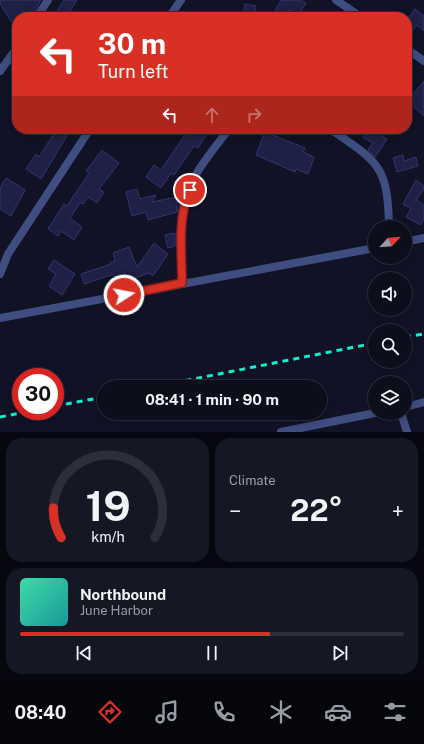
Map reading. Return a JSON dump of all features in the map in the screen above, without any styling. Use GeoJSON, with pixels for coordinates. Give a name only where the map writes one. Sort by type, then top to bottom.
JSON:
{"type":"FeatureCollection","features":[{"type":"Feature","properties":{"kind":"street"},"geometry":{"type":"LineString","coordinates":[[40,12],[48,0]]}},
{"type":"Feature","properties":{"kind":"street"},"geometry":{"type":"LineString","coordinates":[[173,12],[181,0]]}},
{"type":"Feature","properties":{"kind":"street"},"geometry":{"type":"LineString","coordinates":[[336,0],[354,12]]}},
{"type":"Feature","properties":{"kind":"street"},"geometry":{"type":"LineString","coordinates":[[412,53],[424,61]]}},
{"type":"Feature","properties":{"kind":"street"},"geometry":{"type":"LineString","coordinates":[[0,72],[12,55]]}},
{"type":"Feature","properties":{"kind":"street"},"geometry":{"type":"LineString","coordinates":[[0,274],[8,254],[87,134]]}},
{"type":"Feature","properties":{"kind":"street"},"geometry":{"type":"LineString","coordinates":[[182,283],[182,225],[184,202],[200,166],[225,134]]}},
{"type":"Feature","properties":{"kind":"street"},"geometry":{"type":"LineString","coordinates":[[337,134],[369,156],[378,168],[385,181],[389,200],[389,220]]}},
{"type":"Feature","properties":{"kind":"street"},"geometry":{"type":"LineString","coordinates":[[412,241],[424,238]]}},
{"type":"Feature","properties":{"kind":"street"},"geometry":{"type":"LineString","coordinates":[[0,318],[368,249]]}},
{"type":"Feature","properties":{"kind":"street"},"geometry":{"type":"LineString","coordinates":[[412,405],[424,402]]}},
{"type":"Feature","properties":{"kind":"street"},"geometry":{"type":"LineString","coordinates":[[281,432],[368,414]]}},
{"type":"Feature","properties":{"kind":"street"},"geometry":{"type":"LineString","coordinates":[[403,420],[406,432]]}},
{"type":"Feature","properties":{"kind":"building"},"geometry":{"type":"Polygon","coordinates":[[[0,0],[41,0],[34,12],[12,12],[12,22],[0,4],[0,0]]]}},
{"type":"Feature","properties":{"kind":"building"},"geometry":{"type":"Polygon","coordinates":[[[64,0],[77,0],[69,12],[56,12],[64,0]]]}},
{"type":"Feature","properties":{"kind":"building"},"geometry":{"type":"Polygon","coordinates":[[[281,0],[301,0],[306,3],[300,12],[292,12],[289,10],[288,12],[274,12],[281,0]]]}},
{"type":"Feature","properties":{"kind":"building"},"geometry":{"type":"Polygon","coordinates":[[[245,4],[256,6],[255,12],[244,12],[245,4]]]}},
{"type":"Feature","properties":{"kind":"building"},"geometry":{"type":"Polygon","coordinates":[[[415,9],[424,16],[424,31],[417,25],[412,31],[412,13],[415,9]]]}},
{"type":"Feature","properties":{"kind":"building"},"geometry":{"type":"Polygon","coordinates":[[[424,81],[424,116],[412,105],[412,95],[424,81]]]}},
{"type":"Feature","properties":{"kind":"building"},"geometry":{"type":"Polygon","coordinates":[[[54,134],[68,134],[41,179],[26,169],[36,154],[39,157],[54,134]]]}},
{"type":"Feature","properties":{"kind":"building"},"geometry":{"type":"Polygon","coordinates":[[[186,134],[207,134],[198,148],[194,146],[174,175],[171,173],[161,188],[146,177],[154,165],[161,170],[186,134]]]}},
{"type":"Feature","properties":{"kind":"building"},"geometry":{"type":"Polygon","coordinates":[[[264,134],[270,134],[305,148],[303,152],[314,157],[308,174],[296,169],[295,172],[256,155],[264,134]]]}},
{"type":"Feature","properties":{"kind":"building"},"geometry":{"type":"Polygon","coordinates":[[[365,134],[385,134],[383,137],[387,139],[375,157],[368,150],[373,143],[363,137],[365,134]]]}},
{"type":"Feature","properties":{"kind":"building"},"geometry":{"type":"Polygon","coordinates":[[[102,150],[119,163],[99,189],[104,192],[97,203],[88,197],[83,204],[80,203],[70,218],[82,227],[74,240],[61,231],[58,236],[48,229],[64,204],[67,206],[89,173],[86,171],[102,150]]]}},
{"type":"Feature","properties":{"kind":"building"},"geometry":{"type":"Polygon","coordinates":[[[403,155],[404,161],[416,157],[418,166],[397,172],[393,158],[403,155]]]}},
{"type":"Feature","properties":{"kind":"building"},"geometry":{"type":"Polygon","coordinates":[[[6,178],[25,190],[11,216],[0,209],[0,188],[6,178]]]}},
{"type":"Feature","properties":{"kind":"building"},"geometry":{"type":"Polygon","coordinates":[[[416,180],[424,186],[424,189],[416,200],[424,205],[424,219],[420,225],[406,217],[411,209],[403,204],[416,180]]]}},
{"type":"Feature","properties":{"kind":"building"},"geometry":{"type":"Polygon","coordinates":[[[137,189],[140,199],[156,195],[152,202],[177,197],[177,212],[148,220],[146,212],[132,216],[126,192],[137,189]]]}},
{"type":"Feature","properties":{"kind":"building"},"geometry":{"type":"Polygon","coordinates":[[[175,233],[175,246],[168,248],[165,235],[175,233]]]}},
{"type":"Feature","properties":{"kind":"building"},"geometry":{"type":"Polygon","coordinates":[[[154,243],[168,254],[153,276],[149,273],[124,282],[121,275],[115,277],[114,274],[84,284],[81,274],[111,264],[110,263],[115,261],[113,253],[129,247],[137,267],[154,243]]]}},
{"type":"Feature","properties":{"kind":"building"},"geometry":{"type":"Polygon","coordinates":[[[54,260],[75,274],[62,295],[49,286],[56,274],[48,269],[54,260]]]}},
{"type":"Feature","properties":{"kind":"railway"},"geometry":{"type":"LineString","coordinates":[[412,336],[424,334]]}},
{"type":"Feature","properties":{"kind":"railway"},"geometry":{"type":"LineString","coordinates":[[188,380],[368,344]]}},
{"type":"Feature","properties":{"kind":"railway"},"geometry":{"type":"LineString","coordinates":[[64,404],[97,398]]}},
{"type":"Feature","properties":{"kind":"railway"},"geometry":{"type":"LineString","coordinates":[[0,417],[12,415]]}},
{"type":"Feature","properties":{"kind":"route"},"geometry":{"type":"LineString","coordinates":[[124,295],[182,283],[182,225],[184,202],[190,190]]}}]}
